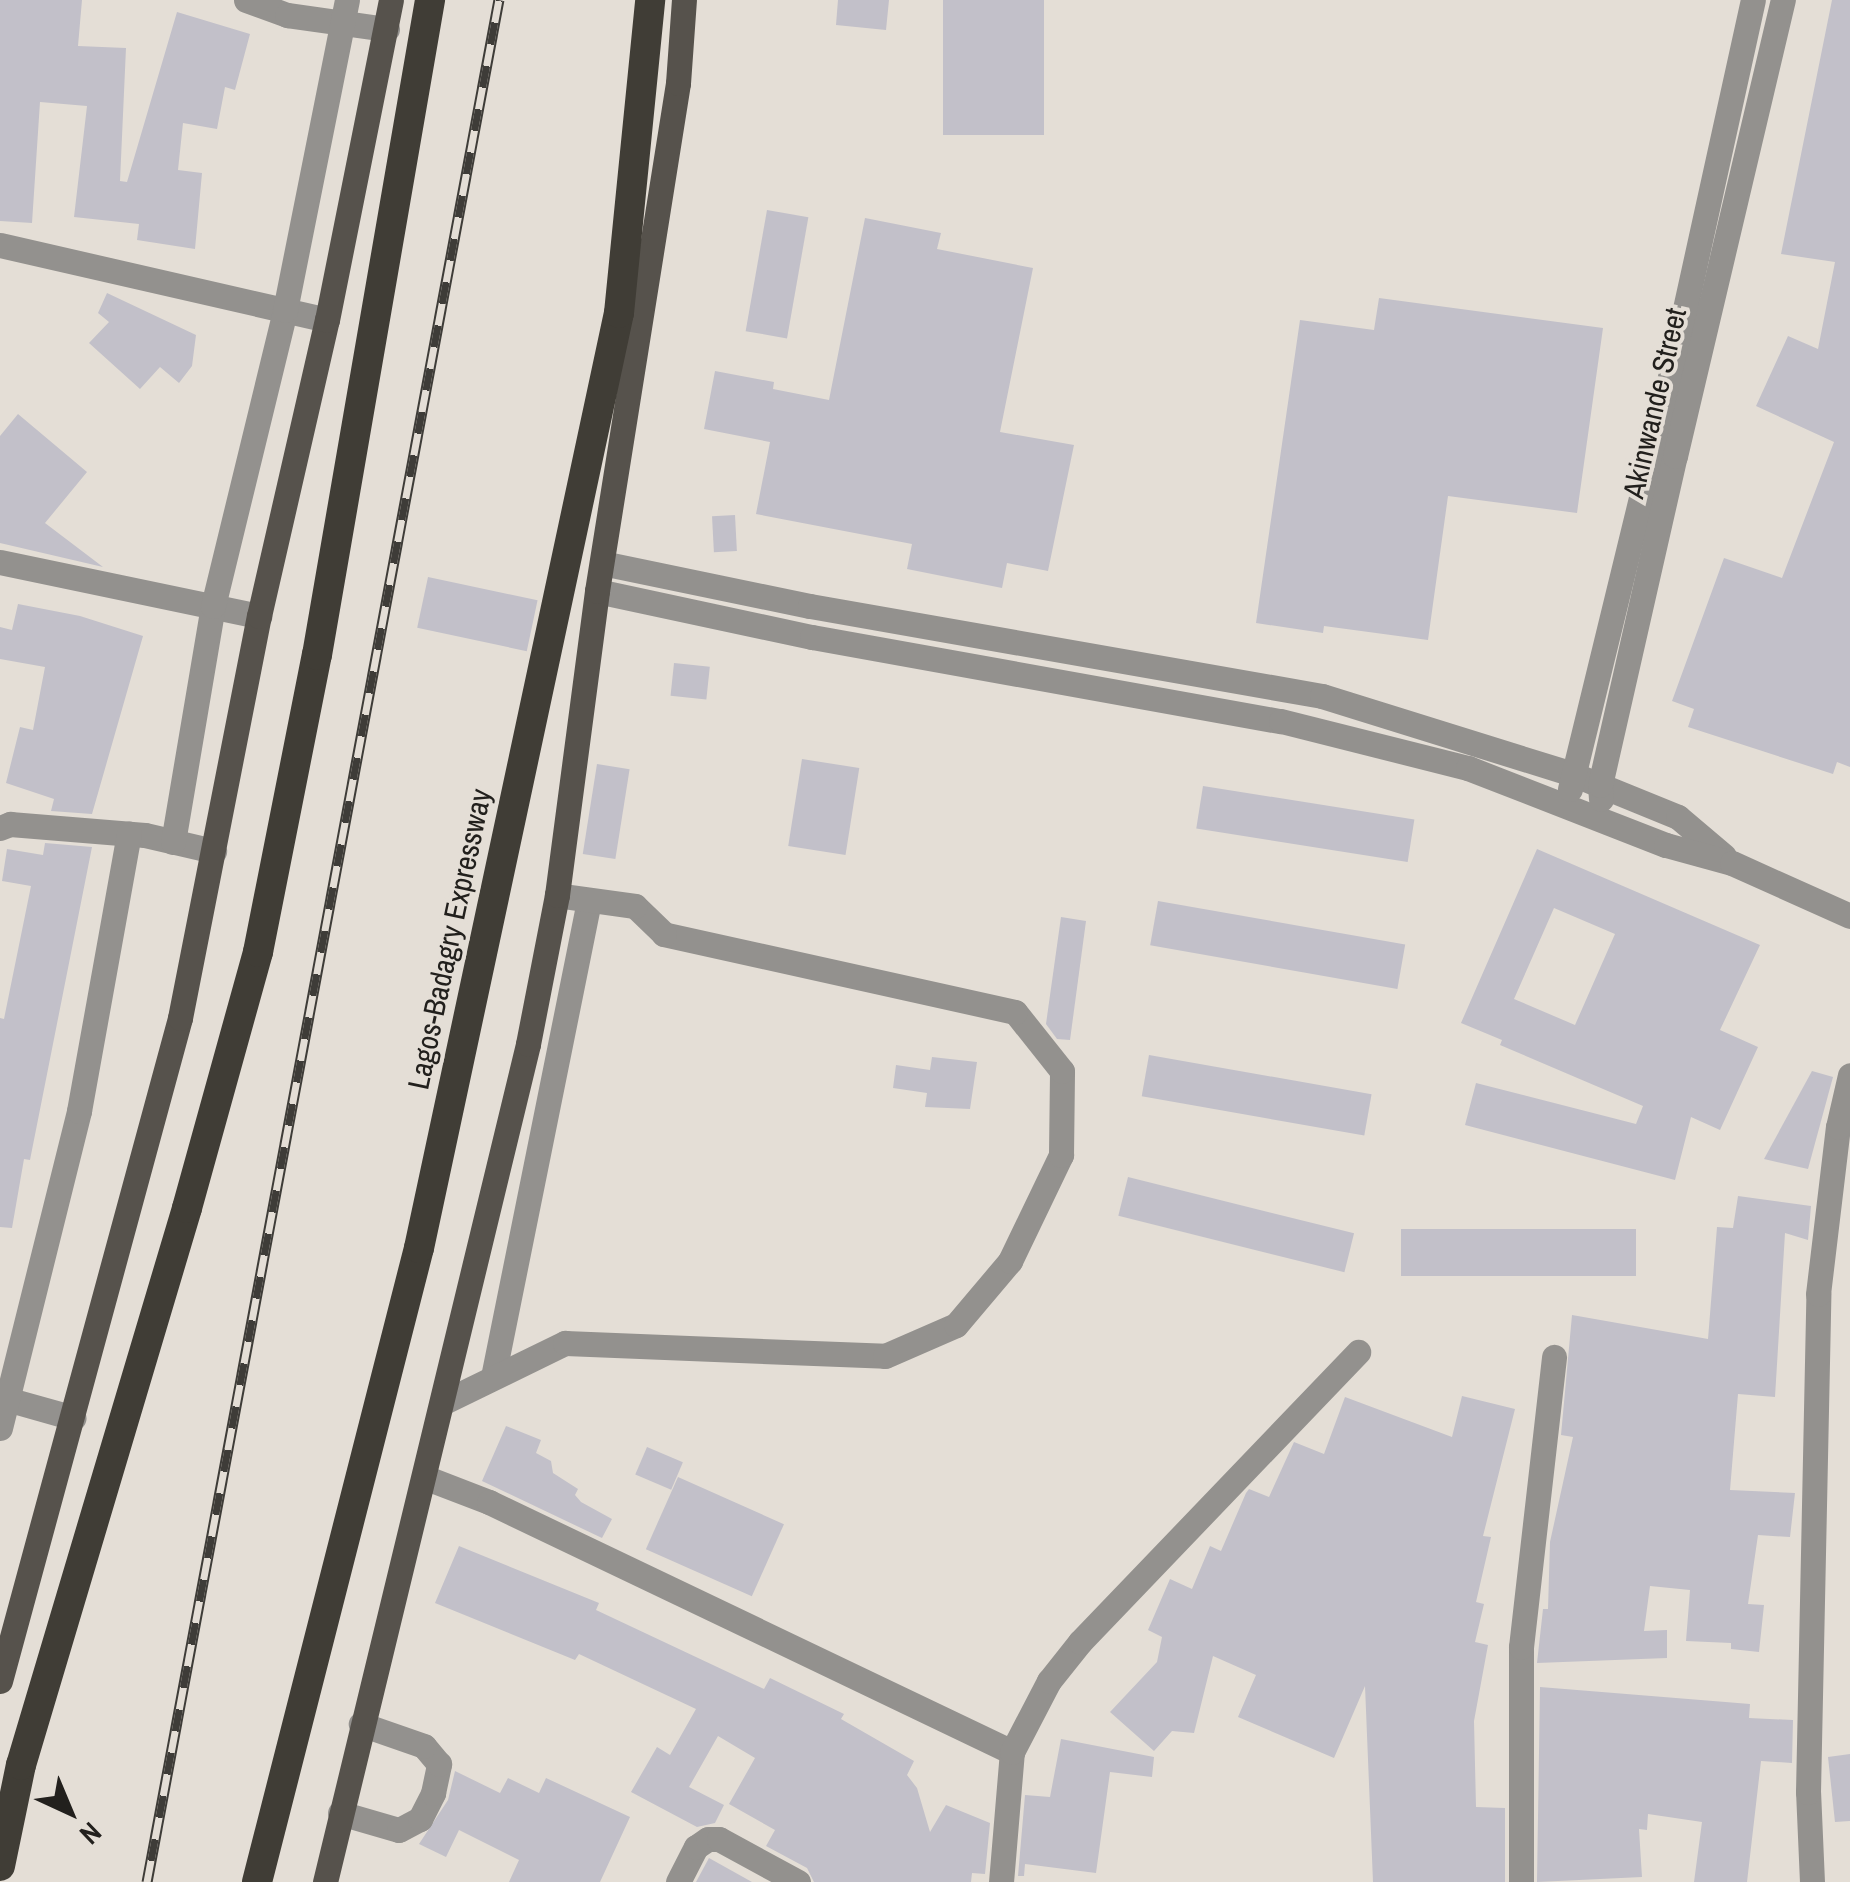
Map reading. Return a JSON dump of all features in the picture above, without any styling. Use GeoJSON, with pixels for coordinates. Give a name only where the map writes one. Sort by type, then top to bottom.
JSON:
{"type":"FeatureCollection","features":[{"type":"Feature","properties":{"kind":"highway"},"geometry":{"type":"LineString","coordinates":[[0,1866],[21,1765],[187,1208],[258,952],[317,654],[430,0]]}},
{"type":"Feature","properties":{"kind":"highway","name":"Lagos-Badagry Expressway"},"geometry":{"type":"LineString","coordinates":[[257,1882],[419,1248],[618,313],[650,0]]}},
{"type":"Feature","properties":{"kind":"main road"},"geometry":{"type":"LineString","coordinates":[[0,1681],[180,1018],[260,616],[327,320],[391,0]]}},
{"type":"Feature","properties":{"kind":"main road"},"geometry":{"type":"LineString","coordinates":[[325,1882],[361,1724],[444,1402],[528,1044],[557,895],[597,592],[678,83],[684,0]]}},
{"type":"Feature","properties":{"kind":"street"},"geometry":{"type":"LineString","coordinates":[[246,0],[287,14],[345,12],[387,29]]}},
{"type":"Feature","properties":{"kind":"street","name":"Akinwande Street"},"geometry":{"type":"LineString","coordinates":[[1565,806],[1753,0]]}},
{"type":"Feature","properties":{"kind":"street","name":"Akinwande Street"},"geometry":{"type":"LineString","coordinates":[[1602,822],[1600,785],[1783,0]]}},
{"type":"Feature","properties":{"kind":"street"},"geometry":{"type":"LineString","coordinates":[[173,842],[212,606],[285,310],[345,12]]}},
{"type":"Feature","properties":{"kind":"street"},"geometry":{"type":"LineString","coordinates":[[0,245],[327,320]]}},
{"type":"Feature","properties":{"kind":"street"},"geometry":{"type":"LineString","coordinates":[[0,562],[260,616]]}},
{"type":"Feature","properties":{"kind":"street"},"geometry":{"type":"LineString","coordinates":[[602,563],[810,606],[1322,696],[1600,785],[1678,817],[1732,863]]}},
{"type":"Feature","properties":{"kind":"street"},"geometry":{"type":"LineString","coordinates":[[597,592],[812,637],[1281,721],[1468,768],[1602,822],[1732,863],[1850,916]]}},
{"type":"Feature","properties":{"kind":"street"},"geometry":{"type":"LineString","coordinates":[[0,828],[10,824],[129,834],[214,851]]}},
{"type":"Feature","properties":{"kind":"street"},"geometry":{"type":"LineString","coordinates":[[0,1428],[79,1112],[129,834]]}},
{"type":"Feature","properties":{"kind":"street"},"geometry":{"type":"LineString","coordinates":[[444,1402],[565,1343],[885,1356],[956,1324],[1010,1261],[1061,1155],[1062,1071],[1015,1012],[664,934],[634,906],[557,895]]}},
{"type":"Feature","properties":{"kind":"street"},"geometry":{"type":"LineString","coordinates":[[493,1377],[588,901]]}},
{"type":"Feature","properties":{"kind":"street"},"geometry":{"type":"LineString","coordinates":[[1812,1882],[1808,1754],[1818,1294],[1838,1127],[1850,1075]]}},
{"type":"Feature","properties":{"kind":"street"},"geometry":{"type":"LineString","coordinates":[[1001,1882],[1012,1752],[1050,1681],[1080,1642],[1358,1352]]}},
{"type":"Feature","properties":{"kind":"street"},"geometry":{"type":"LineString","coordinates":[[1521,1882],[1521,1647],[1554,1357]]}},
{"type":"Feature","properties":{"kind":"street"},"geometry":{"type":"LineString","coordinates":[[10,1400],[74,1418]]}},
{"type":"Feature","properties":{"kind":"street"},"geometry":{"type":"LineString","coordinates":[[424,1477],[489,1502],[1012,1752]]}},
{"type":"Feature","properties":{"kind":"street"},"geometry":{"type":"LineString","coordinates":[[340,1813],[399,1830],[420,1819],[439,1764],[424,1746],[361,1724]]}},
{"type":"Feature","properties":{"kind":"street"},"geometry":{"type":"LineString","coordinates":[[678,1882],[696,1848],[708,1838],[718,1839],[798,1882]]}},
{"type":"Feature","properties":{"kind":"building"},"geometry":{"type":"Polygon","coordinates":[[[0,0],[82,0],[78,46],[126,48],[120,181],[127,182],[177,12],[250,34],[235,90],[225,87],[217,129],[183,123],[178,170],[202,173],[195,249],[137,240],[139,224],[74,217],[87,106],[40,102],[32,223],[0,221],[0,0]]]}},
{"type":"Feature","properties":{"kind":"building"},"geometry":{"type":"Polygon","coordinates":[[[838,0],[889,0],[886,30],[836,25],[838,0]]]}},
{"type":"Feature","properties":{"kind":"building"},"geometry":{"type":"Polygon","coordinates":[[[943,0],[1044,0],[1044,135],[943,135],[943,0]]]}},
{"type":"Feature","properties":{"kind":"building"},"geometry":{"type":"Polygon","coordinates":[[[1832,0],[1850,0],[1850,767],[1837,762],[1833,774],[1688,727],[1694,709],[1672,701],[1724,558],[1782,578],[1834,442],[1756,406],[1788,336],[1818,349],[1835,262],[1781,254],[1832,0]]]}},
{"type":"Feature","properties":{"kind":"building"},"geometry":{"type":"Polygon","coordinates":[[[767,210],[808,217],[787,338],[746,331],[767,210]]]}},
{"type":"Feature","properties":{"kind":"building"},"geometry":{"type":"Polygon","coordinates":[[[865,218],[941,233],[937,249],[1033,268],[1000,432],[1074,445],[1048,571],[1007,563],[1002,588],[907,569],[912,544],[756,514],[770,442],[704,429],[715,371],[774,382],[773,389],[829,400],[865,218]]]}},
{"type":"Feature","properties":{"kind":"building"},"geometry":{"type":"Polygon","coordinates":[[[107,293],[196,335],[192,366],[179,383],[160,367],[140,389],[89,343],[109,322],[98,313],[107,293]]]}},
{"type":"Feature","properties":{"kind":"building"},"geometry":{"type":"Polygon","coordinates":[[[1379,298],[1603,328],[1577,513],[1448,496],[1428,640],[1324,626],[1323,633],[1256,623],[1300,320],[1374,330],[1379,298]]]}},
{"type":"Feature","properties":{"kind":"building"},"geometry":{"type":"Polygon","coordinates":[[[18,414],[87,472],[45,523],[103,567],[0,543],[0,436],[18,414]]]}},
{"type":"Feature","properties":{"kind":"building"},"geometry":{"type":"Polygon","coordinates":[[[735,515],[737,551],[714,552],[712,516],[735,515]]]}},
{"type":"Feature","properties":{"kind":"building"},"geometry":{"type":"Polygon","coordinates":[[[428,577],[538,600],[527,651],[417,628],[428,577]]]}},
{"type":"Feature","properties":{"kind":"building"},"geometry":{"type":"Polygon","coordinates":[[[18,604],[80,616],[143,636],[92,814],[51,811],[54,799],[6,783],[20,727],[33,730],[45,667],[0,659],[0,627],[12,630],[18,604]]]}},
{"type":"Feature","properties":{"kind":"building"},"geometry":{"type":"Polygon","coordinates":[[[674,663],[710,667],[706,700],[671,696],[674,663]]]}},
{"type":"Feature","properties":{"kind":"building"},"geometry":{"type":"Polygon","coordinates":[[[802,759],[859,768],[846,855],[788,846],[802,759]]]}},
{"type":"Feature","properties":{"kind":"building"},"geometry":{"type":"Polygon","coordinates":[[[597,764],[630,769],[615,859],[583,854],[597,764]]]}},
{"type":"Feature","properties":{"kind":"building"},"geometry":{"type":"Polygon","coordinates":[[[1203,786],[1414,819],[1408,862],[1196,828],[1203,786]]]}},
{"type":"Feature","properties":{"kind":"building"},"geometry":{"type":"Polygon","coordinates":[[[45,843],[92,847],[30,1160],[24,1159],[12,1228],[0,1227],[0,1018],[4,1019],[31,886],[2,881],[7,849],[43,855],[45,843]]]}},
{"type":"Feature","properties":{"kind":"building"},"geometry":{"type":"Polygon","coordinates":[[[1537,849],[1760,945],[1720,1030],[1758,1047],[1720,1130],[1691,1117],[1675,1180],[1465,1125],[1476,1083],[1636,1124],[1643,1106],[1500,1045],[1502,1040],[1461,1023],[1537,849]],[[1554,908],[1514,999],[1575,1025],[1615,934],[1554,908]]]}},
{"type":"Feature","properties":{"kind":"building"},"geometry":{"type":"Polygon","coordinates":[[[1158,901],[1405,945],[1397,989],[1150,945],[1158,901]]]}},
{"type":"Feature","properties":{"kind":"building"},"geometry":{"type":"Polygon","coordinates":[[[1061,917],[1086,921],[1070,1040],[1057,1039],[1046,1024],[1061,917]]]}},
{"type":"Feature","properties":{"kind":"building"},"geometry":{"type":"Polygon","coordinates":[[[1149,1055],[1372,1094],[1364,1136],[1142,1096],[1149,1055]]]}},
{"type":"Feature","properties":{"kind":"building"},"geometry":{"type":"Polygon","coordinates":[[[932,1057],[977,1062],[970,1109],[925,1107],[927,1093],[893,1088],[896,1065],[930,1070],[932,1057]]]}},
{"type":"Feature","properties":{"kind":"building"},"geometry":{"type":"Polygon","coordinates":[[[1812,1071],[1833,1077],[1808,1169],[1764,1159],[1812,1071]]]}},
{"type":"Feature","properties":{"kind":"building"},"geometry":{"type":"Polygon","coordinates":[[[1128,1177],[1354,1233],[1344,1272],[1118,1216],[1128,1177]]]}},
{"type":"Feature","properties":{"kind":"building"},"geometry":{"type":"Polygon","coordinates":[[[1738,1196],[1811,1206],[1808,1240],[1785,1233],[1775,1397],[1738,1394],[1730,1490],[1795,1493],[1790,1537],[1758,1535],[1748,1604],[1764,1605],[1759,1652],[1731,1649],[1731,1643],[1686,1641],[1690,1590],[1650,1586],[1644,1631],[1667,1630],[1667,1658],[1537,1663],[1543,1609],[1548,1609],[1550,1542],[1573,1437],[1561,1435],[1572,1315],[1708,1339],[1717,1227],[1733,1228],[1738,1196]]]}},
{"type":"Feature","properties":{"kind":"building"},"geometry":{"type":"Polygon","coordinates":[[[1401,1229],[1636,1229],[1636,1276],[1401,1276],[1401,1229]]]}},
{"type":"Feature","properties":{"kind":"building"},"geometry":{"type":"Polygon","coordinates":[[[1462,1396],[1515,1409],[1483,1536],[1491,1537],[1476,1602],[1484,1604],[1475,1642],[1488,1645],[1474,1721],[1476,1807],[1505,1808],[1505,1882],[1373,1882],[1365,1686],[1334,1758],[1238,1717],[1256,1675],[1213,1656],[1194,1733],[1172,1731],[1154,1751],[1110,1712],[1157,1662],[1162,1637],[1148,1630],[1170,1579],[1192,1589],[1210,1546],[1221,1551],[1249,1489],[1269,1497],[1294,1442],[1324,1454],[1345,1397],[1452,1437],[1462,1396]]]}},
{"type":"Feature","properties":{"kind":"building"},"geometry":{"type":"Polygon","coordinates":[[[506,1426],[541,1440],[536,1453],[551,1461],[553,1473],[578,1489],[575,1495],[581,1502],[612,1519],[602,1538],[482,1481],[506,1426]]]}},
{"type":"Feature","properties":{"kind":"building"},"geometry":{"type":"Polygon","coordinates":[[[647,1447],[683,1462],[671,1490],[635,1475],[647,1447]]]}},
{"type":"Feature","properties":{"kind":"building"},"geometry":{"type":"Polygon","coordinates":[[[678,1477],[784,1524],[752,1596],[646,1549],[678,1477]]]}},
{"type":"Feature","properties":{"kind":"building"},"geometry":{"type":"Polygon","coordinates":[[[459,1546],[599,1603],[596,1610],[764,1689],[770,1678],[844,1714],[841,1719],[914,1761],[907,1775],[917,1788],[930,1832],[946,1805],[990,1823],[985,1874],[972,1873],[971,1882],[814,1882],[807,1868],[766,1846],[775,1830],[729,1804],[755,1758],[718,1736],[689,1787],[724,1805],[715,1823],[697,1827],[631,1792],[657,1747],[670,1755],[696,1709],[579,1654],[575,1660],[435,1603],[459,1546]]]}},
{"type":"Feature","properties":{"kind":"building"},"geometry":{"type":"Polygon","coordinates":[[[1540,1687],[1750,1704],[1749,1718],[1793,1720],[1792,1763],[1761,1761],[1747,1882],[1694,1882],[1702,1822],[1648,1814],[1647,1830],[1639,1829],[1642,1877],[1537,1882],[1540,1687]]]}},
{"type":"Feature","properties":{"kind":"building"},"geometry":{"type":"Polygon","coordinates":[[[1061,1739],[1154,1757],[1152,1777],[1110,1772],[1096,1873],[1025,1864],[1024,1876],[1018,1876],[1025,1795],[1050,1797],[1061,1739]]]}},
{"type":"Feature","properties":{"kind":"building"},"geometry":{"type":"Polygon","coordinates":[[[1850,1754],[1850,1821],[1835,1822],[1828,1757],[1850,1754]]]}},
{"type":"Feature","properties":{"kind":"building"},"geometry":{"type":"Polygon","coordinates":[[[455,1771],[500,1793],[508,1778],[539,1793],[546,1778],[630,1817],[600,1882],[509,1882],[519,1860],[459,1830],[446,1857],[419,1844],[448,1800],[455,1771]]]}},
{"type":"Feature","properties":{"kind":"building"},"geometry":{"type":"Polygon","coordinates":[[[709,1858],[752,1882],[696,1882],[709,1858]]]}},
{"type":"Feature","properties":{"kind":"railway"},"geometry":{"type":"LineString","coordinates":[[147,1882],[499,0]]}}]}
